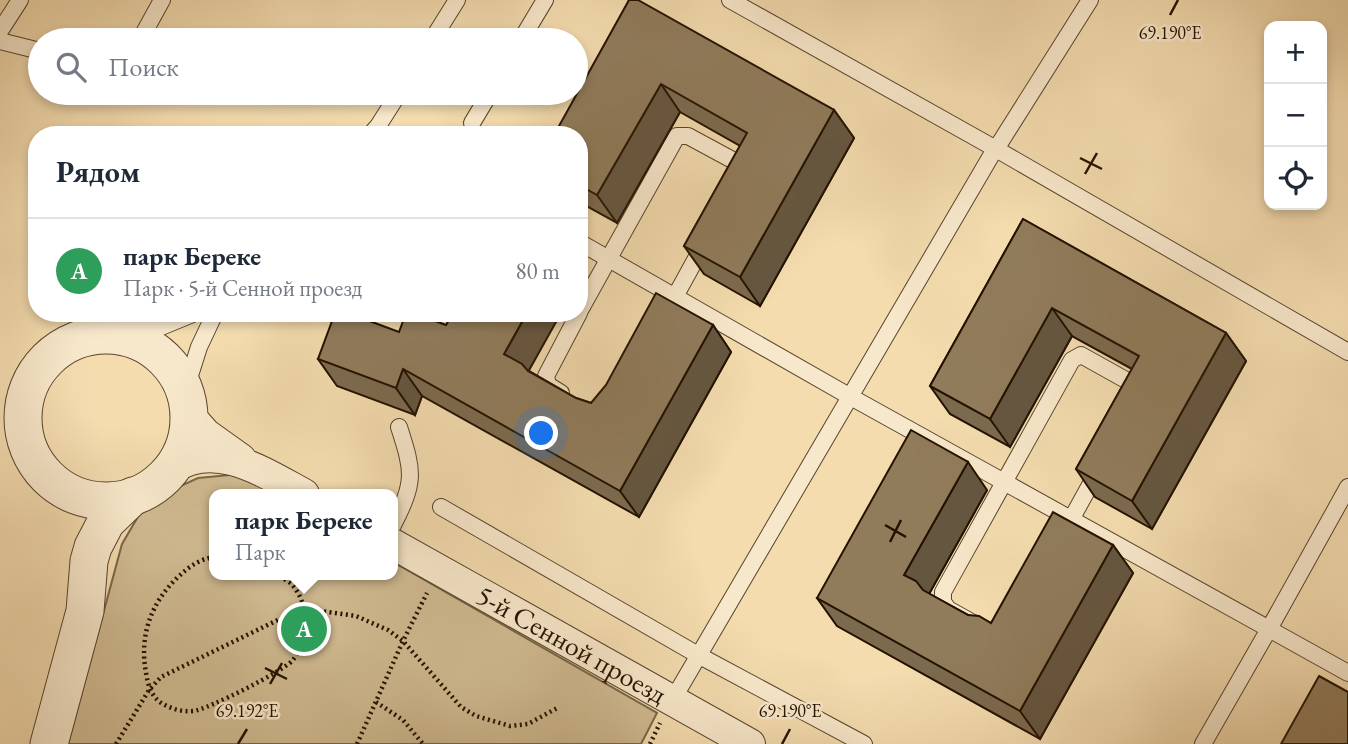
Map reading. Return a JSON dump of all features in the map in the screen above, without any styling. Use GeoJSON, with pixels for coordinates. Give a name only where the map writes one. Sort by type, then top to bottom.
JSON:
{"type":"FeatureCollection","features":[{"type":"Feature","properties":{"kind":"street"},"geometry":{"type":"LineString","coordinates":[[89,561],[75,519],[27,445],[23,419],[26,394],[37,371],[45,360],[65,344],[103,334],[129,338],[153,349],[172,367],[187,403],[213,440],[295,489]]}},
{"type":"Feature","properties":{"kind":"street"},"geometry":{"type":"LineString","coordinates":[[0,402],[37,371]]}},
{"type":"Feature","properties":{"kind":"street"},"geometry":{"type":"LineString","coordinates":[[172,469],[185,443],[187,403]]}},
{"type":"Feature","properties":{"kind":"street"},"geometry":{"type":"LineString","coordinates":[[0,437],[40,467],[58,486],[82,497],[108,501],[133,496],[155,485],[172,469],[189,460],[225,459],[254,466]]}},
{"type":"Feature","properties":{"kind":"street"},"geometry":{"type":"LineString","coordinates":[[49,744],[85,611],[89,561],[101,529],[133,496]]}},
{"type":"Feature","properties":{"kind":"street","name":"5-й Сенной проезд"},"geometry":{"type":"LineString","coordinates":[[398,547],[750,744]]}},
{"type":"Feature","properties":{"kind":"lane"},"geometry":{"type":"LineString","coordinates":[[0,31],[20,0]]}},
{"type":"Feature","properties":{"kind":"lane"},"geometry":{"type":"LineString","coordinates":[[147,28],[162,0]]}},
{"type":"Feature","properties":{"kind":"lane"},"geometry":{"type":"LineString","coordinates":[[440,28],[457,0]]}},
{"type":"Feature","properties":{"kind":"lane"},"geometry":{"type":"LineString","coordinates":[[528,28],[545,0]]}},
{"type":"Feature","properties":{"kind":"lane"},"geometry":{"type":"LineString","coordinates":[[730,0],[1348,352]]}},
{"type":"Feature","properties":{"kind":"lane"},"geometry":{"type":"LineString","coordinates":[[671,701],[995,149],[1090,0]]}},
{"type":"Feature","properties":{"kind":"lane"},"geometry":{"type":"LineString","coordinates":[[0,41],[28,48]]}},
{"type":"Feature","properties":{"kind":"lane"},"geometry":{"type":"LineString","coordinates":[[377,126],[391,105]]}},
{"type":"Feature","properties":{"kind":"lane"},"geometry":{"type":"LineString","coordinates":[[472,123],[483,105]]}},
{"type":"Feature","properties":{"kind":"lane"},"geometry":{"type":"LineString","coordinates":[[588,296],[677,136],[688,136],[738,163],[743,173],[735,188]]}},
{"type":"Feature","properties":{"kind":"lane"},"geometry":{"type":"LineString","coordinates":[[662,321],[710,233]]}},
{"type":"Feature","properties":{"kind":"lane"},"geometry":{"type":"LineString","coordinates":[[588,247],[849,396],[1348,673]]}},
{"type":"Feature","properties":{"kind":"lane"},"geometry":{"type":"LineString","coordinates":[[103,334],[160,327],[172,322]]}},
{"type":"Feature","properties":{"kind":"lane"},"geometry":{"type":"LineString","coordinates":[[187,403],[194,361],[211,322]]}},
{"type":"Feature","properties":{"kind":"lane"},"geometry":{"type":"LineString","coordinates":[[573,400],[552,388],[546,376],[574,322]]}},
{"type":"Feature","properties":{"kind":"lane"},"geometry":{"type":"LineString","coordinates":[[1074,357],[1085,357],[1133,384],[1139,391],[1137,400],[1009,631],[999,635],[948,609],[943,602],[943,592],[1005,481],[1074,357]]}},
{"type":"Feature","properties":{"kind":"lane"},"geometry":{"type":"LineString","coordinates":[[398,516],[407,499],[411,483],[411,462],[399,427]]}},
{"type":"Feature","properties":{"kind":"lane"},"geometry":{"type":"LineString","coordinates":[[1203,744],[1348,487]]}},
{"type":"Feature","properties":{"kind":"lane"},"geometry":{"type":"LineString","coordinates":[[441,507],[698,655],[864,744]]}},
{"type":"Feature","properties":{"kind":"path"},"geometry":{"type":"LineString","coordinates":[[209,559],[193,564],[166,589],[149,618],[142,653],[149,690],[160,703],[176,710],[194,711],[211,706],[290,664],[301,650],[305,632],[299,596],[293,584],[285,580]]}},
{"type":"Feature","properties":{"kind":"path"},"geometry":{"type":"LineString","coordinates":[[357,744],[403,641],[439,571]]}},
{"type":"Feature","properties":{"kind":"path"},"geometry":{"type":"LineString","coordinates":[[116,744],[149,690],[161,677],[286,616],[321,611],[356,616],[381,626],[403,641],[461,707],[476,716],[510,726],[528,724],[559,707]]}},
{"type":"Feature","properties":{"kind":"path"},"geometry":{"type":"LineString","coordinates":[[376,702],[403,720],[423,744]]}},
{"type":"Feature","properties":{"kind":"shaded area"},"geometry":{"type":"Polygon","coordinates":[[[240,474],[266,489],[209,489],[209,580],[398,580],[398,565],[657,713],[641,744],[68,744],[122,544],[139,515],[163,494],[198,478],[240,474]]]}},
{"type":"Feature","properties":{"kind":"building"},"geometry":{"type":"Polygon","coordinates":[[[629,0],[638,0],[834,110],[740,277],[684,246],[747,133],[661,84],[597,195],[588,190],[588,126],[559,126],[571,105],[588,105],[588,74],[629,0]]]}},
{"type":"Feature","properties":{"kind":"building"},"geometry":{"type":"Polygon","coordinates":[[[1023,219],[1226,333],[1132,501],[1076,469],[1139,356],[1052,308],[990,419],[930,386],[1023,219]]]}},
{"type":"Feature","properties":{"kind":"building"},"geometry":{"type":"Polygon","coordinates":[[[656,293],[713,325],[620,491],[403,369],[396,388],[318,359],[332,322],[372,322],[399,332],[403,322],[438,322],[446,325],[448,322],[522,322],[504,354],[522,364],[528,371],[576,398],[591,403],[606,385],[656,293]]]}},
{"type":"Feature","properties":{"kind":"building"},"geometry":{"type":"Polygon","coordinates":[[[911,430],[968,462],[904,575],[916,581],[923,590],[968,615],[979,616],[991,623],[1053,512],[1113,545],[1020,711],[817,598],[911,430]]]}},
{"type":"Feature","properties":{"kind":"building"},"geometry":{"type":"Polygon","coordinates":[[[1319,676],[1348,692],[1348,744],[1281,744],[1319,676]]]}},
{"type":"Feature","properties":{"kind":"place","name":"парк Береке"},"geometry":{"type":"Point","coordinates":[304,629]}}]}
